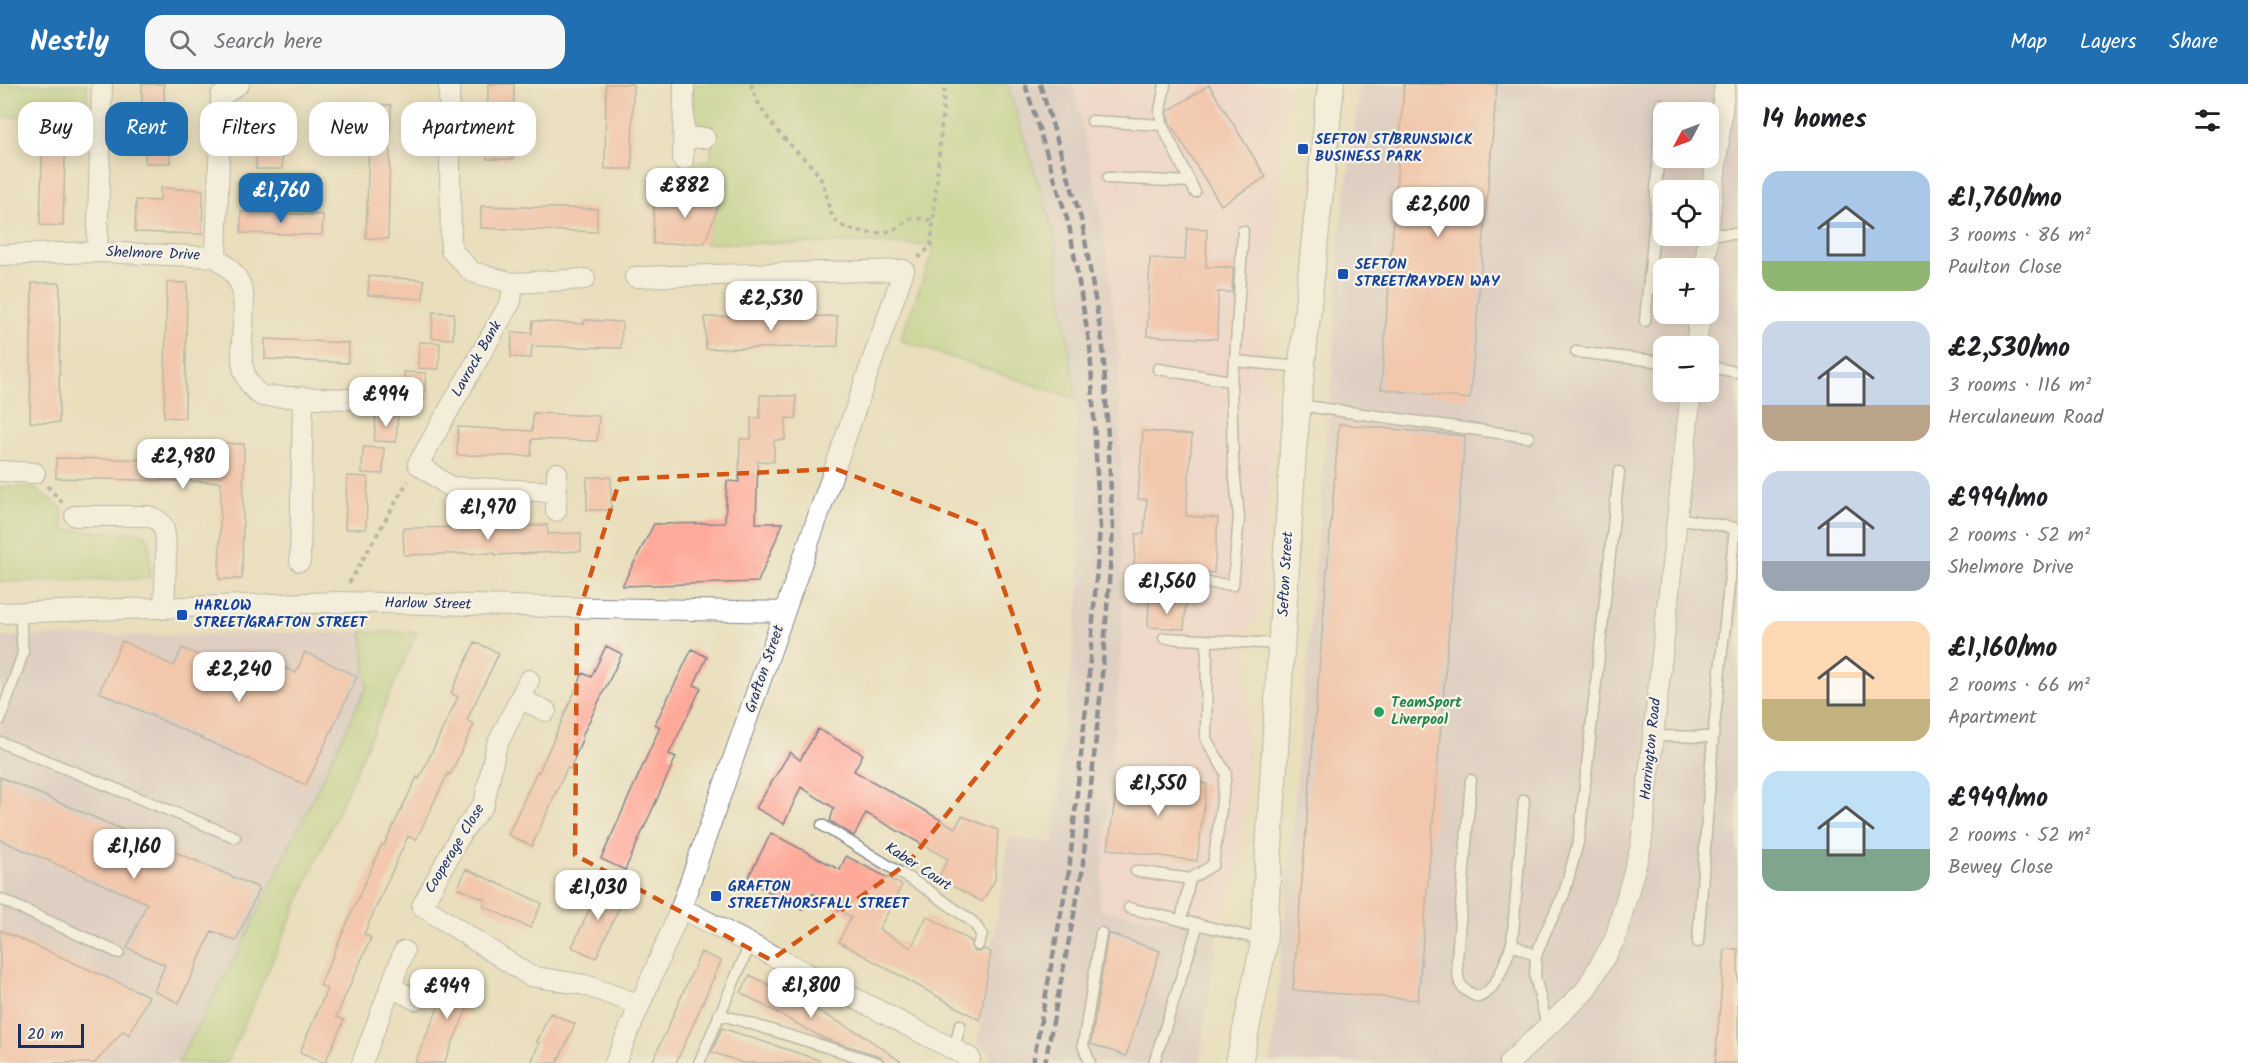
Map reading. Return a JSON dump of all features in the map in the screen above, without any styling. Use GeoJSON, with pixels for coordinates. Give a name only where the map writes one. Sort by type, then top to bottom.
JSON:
{"type":"FeatureCollection","features":[{"type":"Feature","properties":{"kind":"street"},"geometry":{"type":"LineString","coordinates":[[97,252],[102,84]]}},
{"type":"Feature","properties":{"kind":"street"},"geometry":{"type":"LineString","coordinates":[[216,256],[221,96],[239,84]]}},
{"type":"Feature","properties":{"kind":"street"},"geometry":{"type":"LineString","coordinates":[[449,84],[451,250],[472,272],[513,283],[585,279]]}},
{"type":"Feature","properties":{"kind":"street"},"geometry":{"type":"LineString","coordinates":[[683,160],[684,84]]}},
{"type":"Feature","properties":{"kind":"street","name":"Sefton Street"},"geometry":{"type":"LineString","coordinates":[[1239,1063],[1263,940],[1293,451],[1331,84]]}},
{"type":"Feature","properties":{"kind":"street"},"geometry":{"type":"LineString","coordinates":[[1714,180],[1725,84]]}},
{"type":"Feature","properties":{"kind":"street"},"geometry":{"type":"LineString","coordinates":[[684,138],[705,138]]}},
{"type":"Feature","properties":{"kind":"street","name":"Shelmore Drive"},"geometry":{"type":"LineString","coordinates":[[0,255],[97,252],[216,256],[232,271],[243,294],[243,373],[254,390],[262,396],[375,400]]}},
{"type":"Feature","properties":{"kind":"street"},"geometry":{"type":"LineString","coordinates":[[635,277],[904,270]]}},
{"type":"Feature","properties":{"kind":"street","name":"Grafton Street"},"geometry":{"type":"LineString","coordinates":[[615,1063],[681,908],[904,270]]}},
{"type":"Feature","properties":{"kind":"street","name":"Lavrock Bank"},"geometry":{"type":"LineString","coordinates":[[417,465],[511,301],[513,283]]}},
{"type":"Feature","properties":{"kind":"street"},"geometry":{"type":"LineString","coordinates":[[300,561],[303,397]]}},
{"type":"Feature","properties":{"kind":"street","name":"Harrington Road"},"geometry":{"type":"LineString","coordinates":[[1509,1063],[1585,991],[1615,939],[1641,846],[1690,402]]}},
{"type":"Feature","properties":{"kind":"street"},"geometry":{"type":"LineString","coordinates":[[417,465],[450,487],[557,492]]}},
{"type":"Feature","properties":{"kind":"street"},"geometry":{"type":"LineString","coordinates":[[0,471],[34,473]]}},
{"type":"Feature","properties":{"kind":"street"},"geometry":{"type":"LineString","coordinates":[[75,516],[148,516],[162,524],[165,530],[164,609]]}},
{"type":"Feature","properties":{"kind":"street","name":"Harlow Street"},"geometry":{"type":"LineString","coordinates":[[10,613],[338,602],[784,612]]}},
{"type":"Feature","properties":{"kind":"street","name":"Cooperage Close"},"geometry":{"type":"LineString","coordinates":[[529,680],[496,747],[484,804],[462,832],[422,906],[530,976],[585,985],[640,1005]]}},
{"type":"Feature","properties":{"kind":"street"},"geometry":{"type":"LineString","coordinates":[[520,699],[546,711]]}},
{"type":"Feature","properties":{"kind":"street"},"geometry":{"type":"LineString","coordinates":[[681,908],[964,1057]]}},
{"type":"Feature","properties":{"kind":"street"},"geometry":{"type":"LineString","coordinates":[[362,1063],[404,951]]}},
{"type":"Feature","properties":{"kind":"street"},"geometry":{"type":"LineString","coordinates":[[391,987],[416,1000]]}},
{"type":"Feature","properties":{"kind":"lane"},"geometry":{"type":"LineString","coordinates":[[1108,178],[1193,187],[1162,125],[1160,111],[1164,84],[1160,84]]}},
{"type":"Feature","properties":{"kind":"lane"},"geometry":{"type":"LineString","coordinates":[[1092,121],[1162,125]]}},
{"type":"Feature","properties":{"kind":"lane"},"geometry":{"type":"LineString","coordinates":[[1153,578],[1233,585],[1239,517],[1233,460],[1231,381],[1235,361],[1243,231]]}},
{"type":"Feature","properties":{"kind":"lane"},"geometry":{"type":"LineString","coordinates":[[1719,234],[1738,234]]}},
{"type":"Feature","properties":{"kind":"lane"},"geometry":{"type":"LineString","coordinates":[[1645,321],[1657,246]]}},
{"type":"Feature","properties":{"kind":"lane"},"geometry":{"type":"LineString","coordinates":[[1576,352],[1653,361]]}},
{"type":"Feature","properties":{"kind":"lane"},"geometry":{"type":"LineString","coordinates":[[1235,361],[1302,367]]}},
{"type":"Feature","properties":{"kind":"lane"},"geometry":{"type":"LineString","coordinates":[[1158,369],[1231,381]]}},
{"type":"Feature","properties":{"kind":"lane"},"geometry":{"type":"LineString","coordinates":[[1719,369],[1738,372]]}},
{"type":"Feature","properties":{"kind":"lane"},"geometry":{"type":"LineString","coordinates":[[1298,405],[1528,437]]}},
{"type":"Feature","properties":{"kind":"lane"},"geometry":{"type":"LineString","coordinates":[[1547,1026],[1535,976],[1536,956],[1564,894],[1579,839],[1619,472]]}},
{"type":"Feature","properties":{"kind":"lane"},"geometry":{"type":"LineString","coordinates":[[1677,518],[1735,528],[1713,737],[1698,942]]}},
{"type":"Feature","properties":{"kind":"lane"},"geometry":{"type":"LineString","coordinates":[[0,720],[23,653],[10,613]]}},
{"type":"Feature","properties":{"kind":"lane"},"geometry":{"type":"LineString","coordinates":[[1164,638],[1281,644]]}},
{"type":"Feature","properties":{"kind":"lane"},"geometry":{"type":"LineString","coordinates":[[1136,871],[1190,879],[1213,865],[1226,773],[1206,739],[1207,640]]}},
{"type":"Feature","properties":{"kind":"lane"},"geometry":{"type":"LineString","coordinates":[[1652,736],[1713,737]]}},
{"type":"Feature","properties":{"kind":"lane"},"geometry":{"type":"LineString","coordinates":[[0,742],[236,837]]}},
{"type":"Feature","properties":{"kind":"lane"},"geometry":{"type":"LineString","coordinates":[[1471,780],[1457,958],[1458,981],[1465,993],[1479,997],[1494,986],[1512,944],[1524,800]]}},
{"type":"Feature","properties":{"kind":"lane","name":"Kaber Court"},"geometry":{"type":"LineString","coordinates":[[822,825],[928,890],[973,922],[982,935],[978,945]]}},
{"type":"Feature","properties":{"kind":"lane"},"geometry":{"type":"LineString","coordinates":[[1181,920],[1190,879]]}},
{"type":"Feature","properties":{"kind":"lane"},"geometry":{"type":"LineString","coordinates":[[0,899],[119,953]]}},
{"type":"Feature","properties":{"kind":"lane"},"geometry":{"type":"LineString","coordinates":[[1129,908],[1263,940]]}},
{"type":"Feature","properties":{"kind":"lane"},"geometry":{"type":"LineString","coordinates":[[1154,1063],[1198,924]]}},
{"type":"Feature","properties":{"kind":"lane"},"geometry":{"type":"LineString","coordinates":[[1090,1063],[1083,1045],[1101,933]]}},
{"type":"Feature","properties":{"kind":"lane"},"geometry":{"type":"LineString","coordinates":[[699,1063],[750,944]]}},
{"type":"Feature","properties":{"kind":"lane"},"geometry":{"type":"LineString","coordinates":[[1512,944],[1536,956]]}},
{"type":"Feature","properties":{"kind":"lane"},"geometry":{"type":"LineString","coordinates":[[719,1014],[878,1063]]}},
{"type":"Feature","properties":{"kind":"lane"},"geometry":{"type":"LineString","coordinates":[[960,1026],[964,1057]]}},
{"type":"Feature","properties":{"kind":"path"},"geometry":{"type":"LineString","coordinates":[[751,84],[759,105],[775,128],[819,175],[826,192],[829,210],[834,219],[842,225],[852,230],[873,233],[895,229],[910,219],[933,220]]}},
{"type":"Feature","properties":{"kind":"path"},"geometry":{"type":"LineString","coordinates":[[904,270],[931,246],[945,84]]}},
{"type":"Feature","properties":{"kind":"path"},"geometry":{"type":"LineString","coordinates":[[338,602],[417,465]]}},
{"type":"Feature","properties":{"kind":"path"},"geometry":{"type":"LineString","coordinates":[[34,473],[75,516]]}},
{"type":"Feature","properties":{"kind":"highlighted area"},"geometry":{"type":"Polygon","coordinates":[[[836,469],[982,526],[1041,696],[908,863],[771,960],[575,855],[577,619],[620,479],[836,469]]]}},
{"type":"Feature","properties":{"kind":"shaded area"},"geometry":{"type":"Polygon","coordinates":[[[1007,84],[1073,84],[1101,211],[1119,357],[1123,629],[1099,911],[1218,928],[1200,1063],[988,1063],[991,1051],[977,1044],[1009,838],[1054,843],[1057,790],[1080,587],[1076,399],[1054,233],[1007,84]]]}},
{"type":"Feature","properties":{"kind":"shaded area"},"geometry":{"type":"Polygon","coordinates":[[[1073,84],[1288,84],[1263,370],[1276,404],[1260,611],[1243,634],[1248,773],[1239,864],[1218,928],[1099,911],[1123,629],[1119,357],[1073,84]]]}},
{"type":"Feature","properties":{"kind":"shaded area"},"geometry":{"type":"Polygon","coordinates":[[[1360,84],[1738,84],[1738,1063],[1270,1063],[1330,396],[1340,233],[1360,84]]]}},
{"type":"Feature","properties":{"kind":"shaded area"},"geometry":{"type":"Polygon","coordinates":[[[362,632],[367,686],[239,951],[178,1063],[0,1063],[0,637],[362,632]]]}},
{"type":"Feature","properties":{"kind":"green space"},"geometry":{"type":"Polygon","coordinates":[[[0,84],[87,84],[88,102],[18,102],[18,117],[0,117],[0,84]]]}},
{"type":"Feature","properties":{"kind":"green space"},"geometry":{"type":"Polygon","coordinates":[[[693,84],[1007,84],[1054,233],[1076,399],[900,340],[932,255],[933,246],[871,243],[705,243],[726,179],[692,178],[693,166],[696,162],[711,159],[712,127],[701,125],[694,119],[693,84]]]}},
{"type":"Feature","properties":{"kind":"green space"},"geometry":{"type":"Polygon","coordinates":[[[0,487],[33,487],[62,508],[64,530],[141,533],[147,536],[150,543],[150,576],[143,579],[0,582],[0,487]]]}},
{"type":"Feature","properties":{"kind":"green space"},"geometry":{"type":"Polygon","coordinates":[[[362,632],[417,632],[227,1063],[178,1063],[239,951],[367,686],[362,632]]]}},
{"type":"Feature","properties":{"kind":"building"},"geometry":{"type":"Polygon","coordinates":[[[142,84],[164,84],[164,102],[142,102],[142,84]]]}},
{"type":"Feature","properties":{"kind":"building"},"geometry":{"type":"Polygon","coordinates":[[[488,84],[514,84],[514,102],[488,102],[488,84]]]}},
{"type":"Feature","properties":{"kind":"building"},"geometry":{"type":"Polygon","coordinates":[[[606,84],[633,84],[632,169],[605,169],[606,84]]]}},
{"type":"Feature","properties":{"kind":"building"},"geometry":{"type":"Polygon","coordinates":[[[1404,84],[1497,84],[1470,399],[1381,389],[1404,84]]]}},
{"type":"Feature","properties":{"kind":"building"},"geometry":{"type":"Polygon","coordinates":[[[1209,85],[1266,177],[1221,205],[1170,124],[1168,111],[1209,85]]]}},
{"type":"Feature","properties":{"kind":"building"},"geometry":{"type":"Polygon","coordinates":[[[389,105],[391,105],[388,239],[366,238],[368,156],[389,156],[389,105]]]}},
{"type":"Feature","properties":{"kind":"building"},"geometry":{"type":"Polygon","coordinates":[[[42,156],[65,156],[63,226],[40,225],[42,156]]]}},
{"type":"Feature","properties":{"kind":"building"},"geometry":{"type":"Polygon","coordinates":[[[145,156],[170,156],[170,163],[145,163],[145,156]]]}},
{"type":"Feature","properties":{"kind":"building"},"geometry":{"type":"Polygon","coordinates":[[[256,156],[282,156],[282,169],[256,169],[256,156]]]}},
{"type":"Feature","properties":{"kind":"building"},"geometry":{"type":"Polygon","coordinates":[[[487,156],[513,156],[513,159],[487,159],[487,156]]]}},
{"type":"Feature","properties":{"kind":"building"},"geometry":{"type":"Polygon","coordinates":[[[160,188],[203,190],[202,234],[135,232],[136,200],[160,201],[160,188]]]}},
{"type":"Feature","properties":{"kind":"building"},"geometry":{"type":"Polygon","coordinates":[[[694,192],[723,192],[705,243],[653,244],[654,201],[694,202],[694,192]]]}},
{"type":"Feature","properties":{"kind":"building"},"geometry":{"type":"Polygon","coordinates":[[[481,206],[597,209],[597,232],[481,228],[481,206]]]}},
{"type":"Feature","properties":{"kind":"building"},"geometry":{"type":"Polygon","coordinates":[[[241,212],[323,215],[322,235],[241,233],[241,212]]]}},
{"type":"Feature","properties":{"kind":"building"},"geometry":{"type":"Polygon","coordinates":[[[1187,228],[1207,229],[1206,267],[1233,267],[1232,292],[1218,292],[1217,339],[1147,336],[1150,258],[1185,260],[1187,228]]]}},
{"type":"Feature","properties":{"kind":"building"},"geometry":{"type":"Polygon","coordinates":[[[369,276],[424,280],[423,299],[368,295],[369,276]]]}},
{"type":"Feature","properties":{"kind":"building"},"geometry":{"type":"Polygon","coordinates":[[[167,282],[187,283],[185,418],[164,417],[167,282]]]}},
{"type":"Feature","properties":{"kind":"building"},"geometry":{"type":"Polygon","coordinates":[[[32,283],[60,283],[59,423],[30,422],[32,283]]]}},
{"type":"Feature","properties":{"kind":"building"},"geometry":{"type":"Polygon","coordinates":[[[433,312],[454,313],[453,339],[432,338],[433,312]]]}},
{"type":"Feature","properties":{"kind":"building"},"geometry":{"type":"Polygon","coordinates":[[[837,316],[838,346],[706,349],[705,317],[837,316]]]}},
{"type":"Feature","properties":{"kind":"building"},"geometry":{"type":"Polygon","coordinates":[[[585,320],[622,322],[621,348],[532,346],[531,358],[511,357],[512,332],[532,333],[533,321],[584,324],[585,320]]]}},
{"type":"Feature","properties":{"kind":"building"},"geometry":{"type":"Polygon","coordinates":[[[265,339],[349,343],[348,363],[265,359],[265,339]]]}},
{"type":"Feature","properties":{"kind":"building"},"geometry":{"type":"Polygon","coordinates":[[[419,342],[440,343],[439,369],[418,368],[419,342]]]}},
{"type":"Feature","properties":{"kind":"building"},"geometry":{"type":"Polygon","coordinates":[[[404,372],[426,373],[424,400],[403,399],[404,372]]]}},
{"type":"Feature","properties":{"kind":"building"},"geometry":{"type":"Polygon","coordinates":[[[760,395],[796,396],[796,419],[786,418],[785,440],[774,440],[774,462],[758,461],[756,523],[783,523],[758,582],[622,586],[654,524],[725,523],[727,481],[739,482],[740,439],[751,439],[751,418],[760,418],[760,395]]]}},
{"type":"Feature","properties":{"kind":"building"},"geometry":{"type":"Polygon","coordinates":[[[533,413],[599,416],[597,441],[532,439],[531,456],[457,455],[458,427],[532,431],[533,413]]]}},
{"type":"Feature","properties":{"kind":"building"},"geometry":{"type":"Polygon","coordinates":[[[376,414],[398,416],[396,442],[374,441],[376,414]]]}},
{"type":"Feature","properties":{"kind":"building","name":"TeamSport Liverpool"},"geometry":{"type":"Polygon","coordinates":[[[1339,424],[1465,436],[1418,1000],[1293,990],[1339,424]]]}},
{"type":"Feature","properties":{"kind":"building"},"geometry":{"type":"Polygon","coordinates":[[[1143,431],[1192,435],[1186,516],[1218,518],[1214,573],[1134,566],[1136,534],[1144,534],[1147,500],[1138,499],[1143,431]]]}},
{"type":"Feature","properties":{"kind":"building"},"geometry":{"type":"Polygon","coordinates":[[[221,443],[244,444],[242,579],[219,579],[221,482],[56,478],[56,458],[221,461],[221,443]]]}},
{"type":"Feature","properties":{"kind":"building"},"geometry":{"type":"Polygon","coordinates":[[[363,447],[384,448],[383,474],[362,473],[363,447]]]}},
{"type":"Feature","properties":{"kind":"building"},"geometry":{"type":"Polygon","coordinates":[[[347,476],[368,477],[366,529],[345,529],[347,476]]]}},
{"type":"Feature","properties":{"kind":"building"},"geometry":{"type":"Polygon","coordinates":[[[587,477],[611,477],[611,510],[587,510],[587,477]]]}},
{"type":"Feature","properties":{"kind":"building"},"geometry":{"type":"Polygon","coordinates":[[[547,525],[548,534],[581,533],[581,551],[495,555],[495,553],[404,555],[403,528],[475,527],[475,529],[547,525]]]}},
{"type":"Feature","properties":{"kind":"building"},"geometry":{"type":"Polygon","coordinates":[[[1149,601],[1186,602],[1184,629],[1148,627],[1149,601]]]}},
{"type":"Feature","properties":{"kind":"building"},"geometry":{"type":"Polygon","coordinates":[[[122,641],[174,666],[182,648],[235,671],[245,650],[296,673],[305,652],[357,676],[306,785],[99,692],[122,641]]]}},
{"type":"Feature","properties":{"kind":"building"},"geometry":{"type":"Polygon","coordinates":[[[475,642],[499,653],[467,720],[474,724],[416,840],[408,836],[364,934],[371,938],[336,1017],[344,1020],[325,1063],[300,1052],[327,989],[320,985],[382,844],[384,845],[417,777],[419,779],[458,697],[451,693],[475,642]]]}},
{"type":"Feature","properties":{"kind":"building"},"geometry":{"type":"Polygon","coordinates":[[[606,646],[622,654],[532,846],[508,835],[583,673],[591,677],[606,646]]]}},
{"type":"Feature","properties":{"kind":"building"},"geometry":{"type":"Polygon","coordinates":[[[692,649],[707,657],[694,685],[701,688],[669,754],[676,757],[625,870],[601,859],[660,727],[655,724],[692,649]]]}},
{"type":"Feature","properties":{"kind":"building"},"geometry":{"type":"Polygon","coordinates":[[[818,729],[863,754],[854,771],[955,828],[962,816],[998,830],[995,880],[982,902],[938,878],[948,859],[866,813],[854,836],[830,821],[834,808],[801,787],[784,824],[756,808],[790,752],[800,760],[818,729]]]}},
{"type":"Feature","properties":{"kind":"building"},"geometry":{"type":"Polygon","coordinates":[[[1119,772],[1207,784],[1197,861],[1108,849],[1119,772]]]}},
{"type":"Feature","properties":{"kind":"building"},"geometry":{"type":"Polygon","coordinates":[[[0,777],[259,888],[236,941],[212,931],[179,1003],[154,991],[165,965],[127,948],[147,903],[0,840],[0,777]]]}},
{"type":"Feature","properties":{"kind":"building"},"geometry":{"type":"Polygon","coordinates":[[[771,833],[840,870],[846,856],[902,885],[879,929],[911,948],[927,916],[971,941],[971,947],[975,952],[984,949],[991,952],[980,1020],[839,942],[851,917],[813,893],[803,910],[747,880],[771,833]]]}},
{"type":"Feature","properties":{"kind":"building"},"geometry":{"type":"Polygon","coordinates":[[[466,869],[542,903],[530,928],[483,906],[486,900],[458,888],[466,869]]]}},
{"type":"Feature","properties":{"kind":"building"},"geometry":{"type":"Polygon","coordinates":[[[601,884],[625,895],[596,958],[572,947],[601,884]]]}},
{"type":"Feature","properties":{"kind":"building"},"geometry":{"type":"Polygon","coordinates":[[[0,930],[149,996],[129,1035],[123,1031],[95,1063],[0,1063],[0,930]]]}},
{"type":"Feature","properties":{"kind":"building"},"geometry":{"type":"Polygon","coordinates":[[[1108,933],[1160,951],[1126,1056],[1091,1044],[1108,933]]]}},
{"type":"Feature","properties":{"kind":"building"},"geometry":{"type":"Polygon","coordinates":[[[1725,949],[1738,949],[1738,1063],[1715,1063],[1725,949]]]}},
{"type":"Feature","properties":{"kind":"building"},"geometry":{"type":"Polygon","coordinates":[[[701,952],[721,961],[684,1045],[676,1063],[652,1063],[701,952]]]}},
{"type":"Feature","properties":{"kind":"building"},"geometry":{"type":"Polygon","coordinates":[[[453,972],[478,983],[444,1063],[415,1063],[453,972]]]}},
{"type":"Feature","properties":{"kind":"building"},"geometry":{"type":"Polygon","coordinates":[[[750,975],[861,1034],[903,1063],[885,1063],[880,1056],[825,1039],[741,993],[750,975]]]}},
{"type":"Feature","properties":{"kind":"building"},"geometry":{"type":"Polygon","coordinates":[[[550,1013],[575,1024],[557,1063],[531,1063],[539,1043],[537,1042],[550,1013]]]}},
{"type":"Feature","properties":{"kind":"building"},"geometry":{"type":"Polygon","coordinates":[[[722,1028],[819,1060],[819,1063],[743,1063],[712,1052],[722,1028]]]}},
{"type":"Feature","properties":{"kind":"railway"},"geometry":{"type":"LineString","coordinates":[[1025,84],[1069,225],[1090,347],[1100,528],[1088,687],[1069,871],[1033,1063]]}},
{"type":"Feature","properties":{"kind":"railway"},"geometry":{"type":"LineString","coordinates":[[1040,84],[1082,222],[1103,346],[1113,528],[1101,689],[1082,873],[1045,1063]]}},
{"type":"Feature","properties":{"kind":"place","name":"SEFTON ST/BRUNSWICK BUSINESS PARK"},"geometry":{"type":"Point","coordinates":[1303,149]}},
{"type":"Feature","properties":{"kind":"place","name":"SEFTON STREET/RAYDEN WAY"},"geometry":{"type":"Point","coordinates":[1343,274]}},
{"type":"Feature","properties":{"kind":"place","name":"HARLOW STREET/GRAFTON STREET"},"geometry":{"type":"Point","coordinates":[182,615]}},
{"type":"Feature","properties":{"kind":"place","name":"TeamSport Liverpool"},"geometry":{"type":"Point","coordinates":[1379,712]}},
{"type":"Feature","properties":{"kind":"place","name":"GRAFTON STREET/HORSFALL STREET"},"geometry":{"type":"Point","coordinates":[716,896]}}]}
